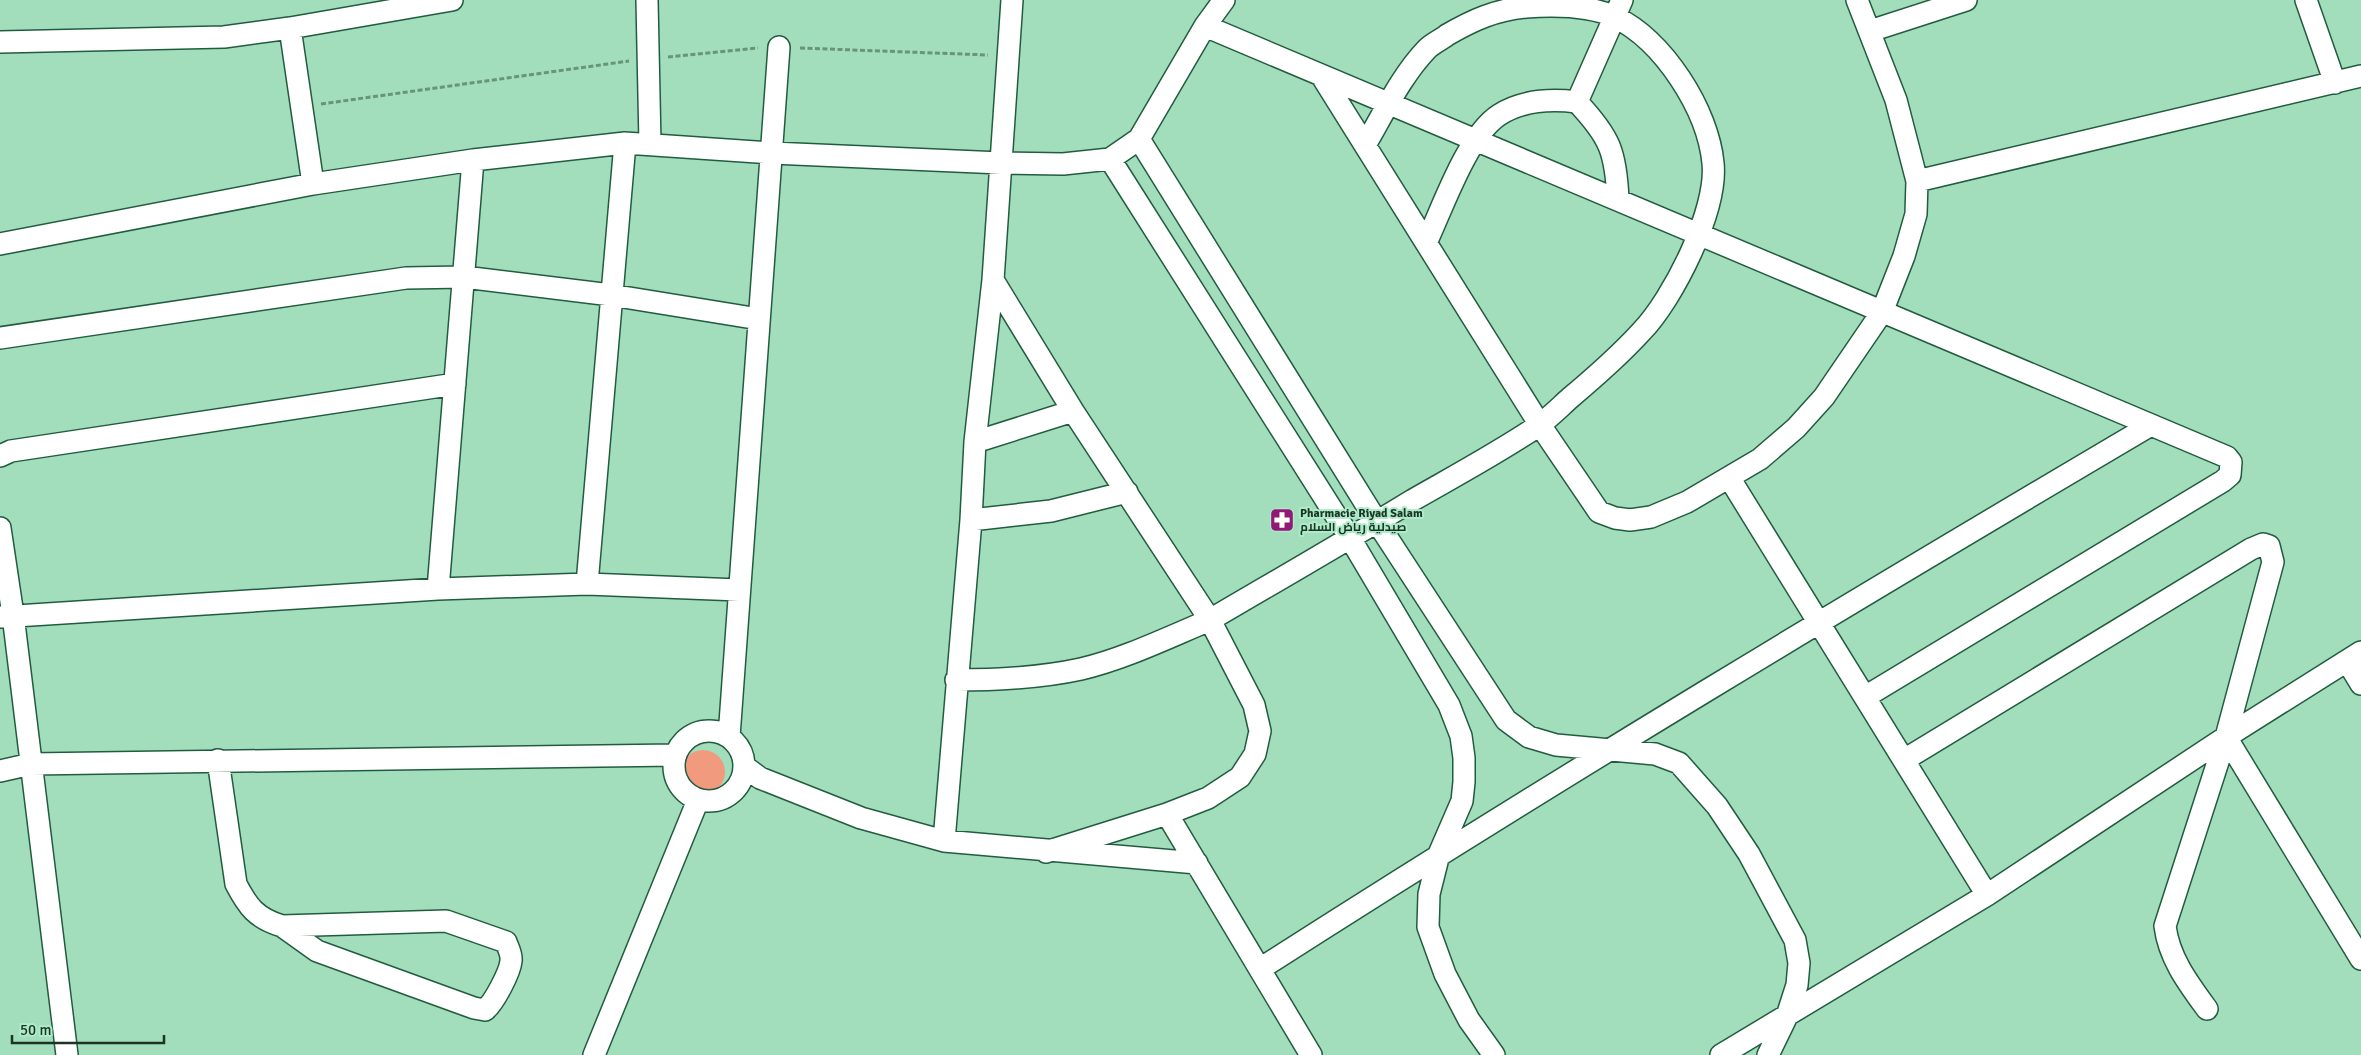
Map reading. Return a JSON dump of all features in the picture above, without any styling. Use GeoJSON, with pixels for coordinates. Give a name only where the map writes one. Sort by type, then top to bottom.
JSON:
{"type":"FeatureCollection","features":[{"type":"Feature","properties":{"kind":"street"},"geometry":{"type":"LineString","coordinates":[[0,42],[224,37],[290,28],[395,4],[452,0]]}},
{"type":"Feature","properties":{"kind":"street"},"geometry":{"type":"LineString","coordinates":[[647,0],[650,144]]}},
{"type":"Feature","properties":{"kind":"street"},"geometry":{"type":"LineString","coordinates":[[944,841],[956,680],[971,520],[975,442],[993,280],[1012,0]]}},
{"type":"Feature","properties":{"kind":"street"},"geometry":{"type":"LineString","coordinates":[[0,244],[313,184],[473,160],[625,143],[772,153],[1001,163],[1063,164],[1110,159],[1139,139],[1205,26],[1224,0]]}},
{"type":"Feature","properties":{"kind":"street"},"geometry":{"type":"LineString","coordinates":[[1321,75],[1540,424],[1599,512],[1615,518],[1630,520],[1651,517],[1687,502],[1730,479],[1760,459],[1824,398],[1882,312],[1904,256],[1916,214],[1917,181],[1896,100],[1857,0]]}},
{"type":"Feature","properties":{"kind":"street"},"geometry":{"type":"LineString","coordinates":[[1870,31],[1966,0]]}},
{"type":"Feature","properties":{"kind":"street"},"geometry":{"type":"LineString","coordinates":[[2306,0],[2335,83]]}},
{"type":"Feature","properties":{"kind":"street"},"geometry":{"type":"LineString","coordinates":[[1365,145],[1407,73],[1429,46],[1472,20],[1500,10],[1550,5],[1591,10],[1618,8]]}},
{"type":"Feature","properties":{"kind":"street"},"geometry":{"type":"LineString","coordinates":[[1577,102],[1618,8]]}},
{"type":"Feature","properties":{"kind":"street"},"geometry":{"type":"LineString","coordinates":[[956,680],[1004,680],[1082,669],[1153,644],[1210,620],[1540,424],[1607,366],[1641,332],[1660,307],[1700,235],[1713,180],[1713,163],[1700,116],[1688,90],[1673,68],[1639,34],[1618,8]]}},
{"type":"Feature","properties":{"kind":"street"},"geometry":{"type":"LineString","coordinates":[[1205,26],[2151,425],[2227,458],[2232,465],[2230,475],[1865,697]]}},
{"type":"Feature","properties":{"kind":"street"},"geometry":{"type":"LineString","coordinates":[[290,28],[313,184]]}},
{"type":"Feature","properties":{"kind":"street"},"geometry":{"type":"LineString","coordinates":[[729,737],[780,47]]}},
{"type":"Feature","properties":{"kind":"street"},"geometry":{"type":"LineString","coordinates":[[1917,181],[2361,76]]}},
{"type":"Feature","properties":{"kind":"street"},"geometry":{"type":"LineString","coordinates":[[1426,243],[1474,140],[1499,115],[1531,102],[1551,100],[1577,102],[1606,136],[1616,171],[1618,200]]}},
{"type":"Feature","properties":{"kind":"street"},"geometry":{"type":"LineString","coordinates":[[1139,139],[1377,522],[1506,720],[1530,737],[1556,745],[1655,754],[1679,763],[1716,806],[1749,854],[1795,940],[1798,963],[1797,984],[1787,1016],[1768,1055]]}},
{"type":"Feature","properties":{"kind":"street"},"geometry":{"type":"LineString","coordinates":[[586,584],[625,143]]}},
{"type":"Feature","properties":{"kind":"street"},"geometry":{"type":"LineString","coordinates":[[1110,159],[1350,538],[1449,705],[1461,736],[1464,758],[1462,801],[1439,854],[1429,894],[1428,927],[1445,974],[1469,1020],[1494,1055]]}},
{"type":"Feature","properties":{"kind":"street"},"geometry":{"type":"LineString","coordinates":[[438,589],[473,160]]}},
{"type":"Feature","properties":{"kind":"street"},"geometry":{"type":"LineString","coordinates":[[0,338],[406,278],[464,277],[611,295],[759,319]]}},
{"type":"Feature","properties":{"kind":"street"},"geometry":{"type":"LineString","coordinates":[[993,280],[1073,411],[1210,620],[1254,705],[1260,731],[1254,754],[1240,777],[1208,798],[1167,814],[1046,852]]}},
{"type":"Feature","properties":{"kind":"street"},"geometry":{"type":"LineString","coordinates":[[4,451],[455,384]]}},
{"type":"Feature","properties":{"kind":"street"},"geometry":{"type":"LineString","coordinates":[[975,442],[1073,411]]}},
{"type":"Feature","properties":{"kind":"street"},"geometry":{"type":"LineString","coordinates":[[1260,970],[1439,854],[1818,621],[2151,425]]}},
{"type":"Feature","properties":{"kind":"street"},"geometry":{"type":"LineString","coordinates":[[1730,479],[1987,895]]}},
{"type":"Feature","properties":{"kind":"street"},"geometry":{"type":"LineString","coordinates":[[971,520],[1051,510],[1126,492]]}},
{"type":"Feature","properties":{"kind":"street"},"geometry":{"type":"LineString","coordinates":[[0,528],[7,616],[31,764],[67,1055]]}},
{"type":"Feature","properties":{"kind":"street"},"geometry":{"type":"LineString","coordinates":[[1904,760],[2251,549],[2266,544],[2270,548],[2273,562],[2226,737],[2165,926],[2172,954],[2184,978],[2207,1009]]}},
{"type":"Feature","properties":{"kind":"street"},"geometry":{"type":"LineString","coordinates":[[7,616],[438,589],[586,584],[740,590]]}},
{"type":"Feature","properties":{"kind":"street"},"geometry":{"type":"LineString","coordinates":[[1721,1055],[1987,895],[2226,737],[2354,656],[2361,684]]}},
{"type":"Feature","properties":{"kind":"street"},"geometry":{"type":"LineString","coordinates":[[708,731],[729,737],[740,750],[744,766],[742,779],[735,790],[724,798],[711,802],[698,800],[684,791],[675,777],[675,754],[688,738],[708,731]]}},
{"type":"Feature","properties":{"kind":"street"},"geometry":{"type":"LineString","coordinates":[[2226,737],[2361,959]]}},
{"type":"Feature","properties":{"kind":"street"},"geometry":{"type":"LineString","coordinates":[[0,771],[31,764],[675,754]]}},
{"type":"Feature","properties":{"kind":"street"},"geometry":{"type":"LineString","coordinates":[[218,760],[236,884],[246,902],[255,913],[266,921],[282,926],[317,951],[474,1008],[485,1010],[492,1004],[511,961],[506,942],[446,921],[282,926]]}},
{"type":"Feature","properties":{"kind":"street"},"geometry":{"type":"LineString","coordinates":[[744,766],[760,778],[861,818],[944,841],[1046,852],[1196,863]]}},
{"type":"Feature","properties":{"kind":"street"},"geometry":{"type":"LineString","coordinates":[[594,1055],[698,800]]}},
{"type":"Feature","properties":{"kind":"street"},"geometry":{"type":"LineString","coordinates":[[1167,814],[1311,1055]]}},
{"type":"Feature","properties":{"kind":"shaded area"},"geometry":{"type":"Polygon","coordinates":[[[699,750],[707,750],[719,756],[725,772],[719,788],[707,794],[699,794],[687,788],[681,776],[681,768],[687,756],[699,750]]]}},
{"type":"Feature","properties":{"kind":"place","name":"Pharmacie Riyad Salam صيدلية رياض السلام"},"geometry":{"type":"Point","coordinates":[1282,520]}}]}
